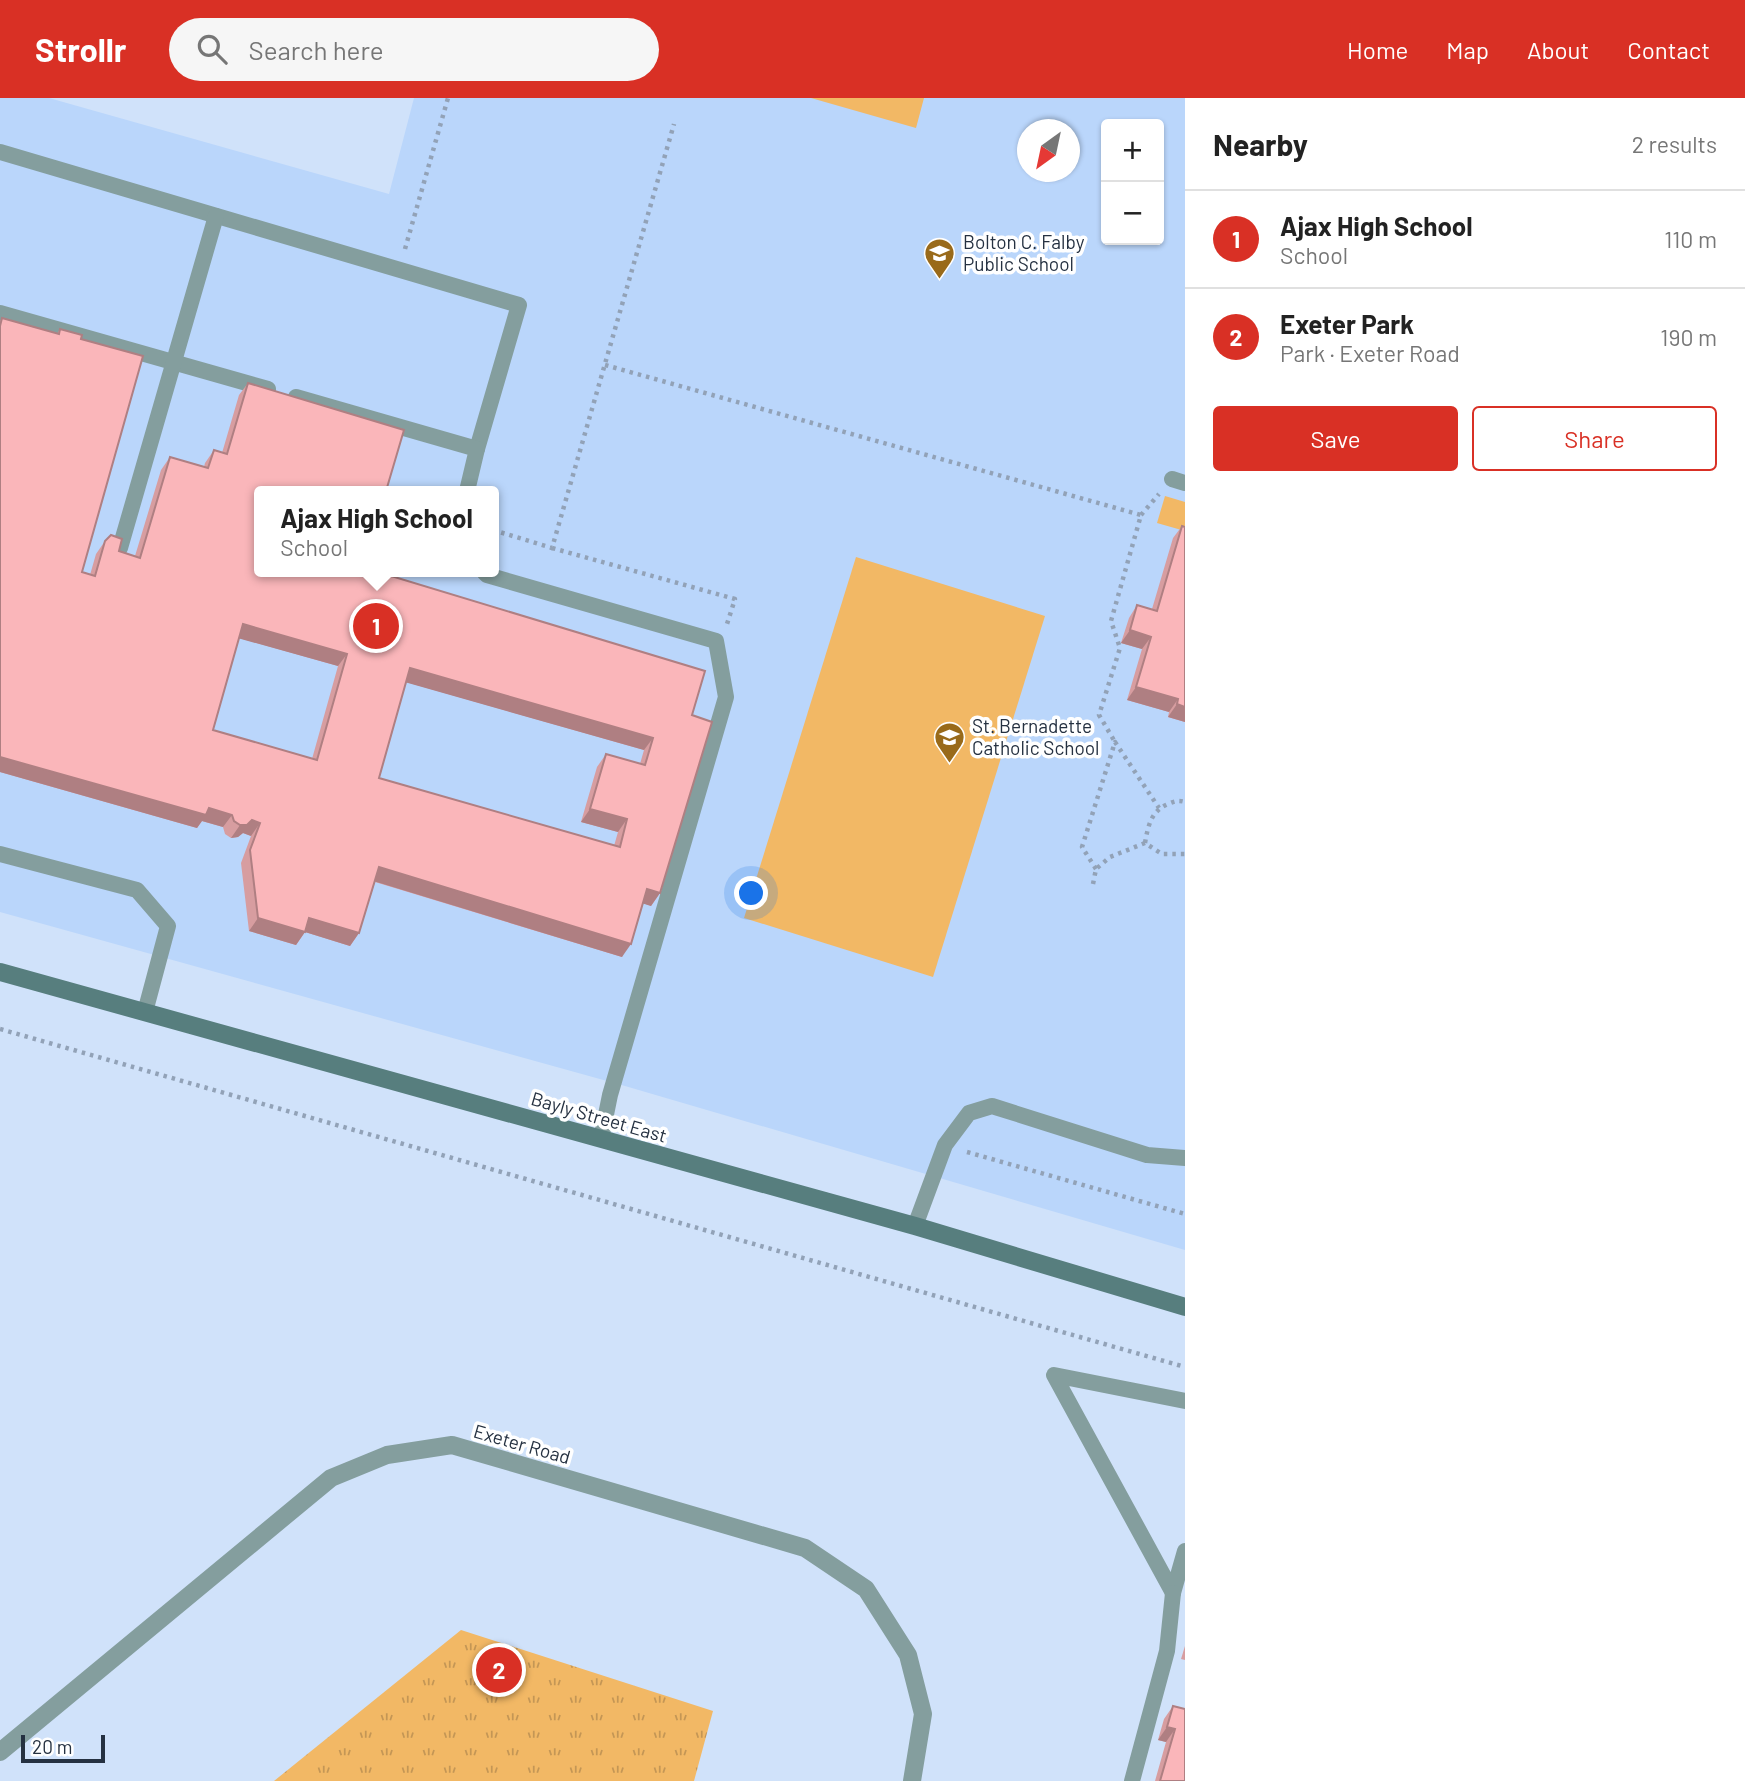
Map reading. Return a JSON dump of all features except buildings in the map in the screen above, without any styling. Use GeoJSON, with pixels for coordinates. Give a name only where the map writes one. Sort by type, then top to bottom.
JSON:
{"type":"FeatureCollection","features":[{"type":"Feature","properties":{"kind":"main road","name":"Bayly Street East"},"geometry":{"type":"LineString","coordinates":[[0,972],[915,1226],[1185,1307]]}},
{"type":"Feature","properties":{"kind":"street","name":"Exeter Road"},"geometry":{"type":"LineString","coordinates":[[0,1752],[331,1478],[387,1455],[452,1445],[805,1548],[866,1588],[908,1655],[923,1714],[912,1781]]}},
{"type":"Feature","properties":{"kind":"lane"},"geometry":{"type":"LineString","coordinates":[[0,152],[519,305],[468,486]]}},
{"type":"Feature","properties":{"kind":"lane"},"geometry":{"type":"LineString","coordinates":[[120,548],[216,216]]}},
{"type":"Feature","properties":{"kind":"lane"},"geometry":{"type":"LineString","coordinates":[[0,313],[477,449]]}},
{"type":"Feature","properties":{"kind":"lane"},"geometry":{"type":"LineString","coordinates":[[493,577],[716,641],[726,697],[610,1095],[601,1139]]}},
{"type":"Feature","properties":{"kind":"lane"},"geometry":{"type":"LineString","coordinates":[[0,854],[137,890],[168,926],[145,1012]]}},
{"type":"Feature","properties":{"kind":"lane"},"geometry":{"type":"LineString","coordinates":[[915,1226],[945,1145],[969,1114],[992,1106],[1147,1155],[1185,1158]]}},
{"type":"Feature","properties":{"kind":"lane"},"geometry":{"type":"LineString","coordinates":[[1173,1593],[1054,1375],[1185,1401]]}},
{"type":"Feature","properties":{"kind":"lane"},"geometry":{"type":"LineString","coordinates":[[1132,1781],[1167,1651],[1173,1593],[1185,1551]]}},
{"type":"Feature","properties":{"kind":"path"},"geometry":{"type":"LineString","coordinates":[[399,270],[448,98]]}},
{"type":"Feature","properties":{"kind":"path"},"geometry":{"type":"LineString","coordinates":[[552,548],[674,124]]}},
{"type":"Feature","properties":{"kind":"path"},"geometry":{"type":"LineString","coordinates":[[605,365],[1141,515],[1111,621],[1120,648],[1099,715],[1159,808]]}},
{"type":"Feature","properties":{"kind":"path"},"geometry":{"type":"LineString","coordinates":[[499,532],[735,599],[722,638],[716,641]]}},
{"type":"Feature","properties":{"kind":"path"},"geometry":{"type":"LineString","coordinates":[[1096,869],[1082,847],[1115,742]]}},
{"type":"Feature","properties":{"kind":"path"},"geometry":{"type":"LineString","coordinates":[[1145,843],[1149,823],[1159,808],[1177,800],[1185,802]]}},
{"type":"Feature","properties":{"kind":"path"},"geometry":{"type":"LineString","coordinates":[[1093,884],[1096,869],[1111,857],[1145,843]]}},
{"type":"Feature","properties":{"kind":"path"},"geometry":{"type":"LineString","coordinates":[[1145,843],[1162,854],[1185,854]]}},
{"type":"Feature","properties":{"kind":"path"},"geometry":{"type":"LineString","coordinates":[[0,1029],[1185,1367]]}},
{"type":"Feature","properties":{"kind":"path"},"geometry":{"type":"LineString","coordinates":[[945,1145],[1185,1214]]}},
{"type":"Feature","properties":{"kind":"shaded area"},"geometry":{"type":"Polygon","coordinates":[[[0,98],[49,98],[389,194],[414,98],[1185,98],[1185,1250],[625,1086],[0,912],[0,98]]]}},
{"type":"Feature","properties":{"kind":"green space"},"geometry":{"type":"Polygon","coordinates":[[[811,98],[924,98],[916,128],[811,98]]]}},
{"type":"Feature","properties":{"kind":"green space"},"geometry":{"type":"Polygon","coordinates":[[[1165,496],[1185,502],[1185,531],[1157,523],[1165,496]]]}},
{"type":"Feature","properties":{"kind":"green space"},"geometry":{"type":"Polygon","coordinates":[[[856,557],[1045,616],[933,977],[744,918],[856,557]]]}},
{"type":"Feature","properties":{"kind":"green space"},"geometry":{"type":"Polygon","coordinates":[[[461,1630],[713,1711],[694,1781],[274,1781],[461,1630]]]}},
{"type":"Feature","properties":{"kind":"place","name":"Bolton C. Falby Public School"},"geometry":{"type":"Point","coordinates":[940,280]}},
{"type":"Feature","properties":{"kind":"place","name":"Ajax High School"},"geometry":{"type":"Point","coordinates":[376,626]}},
{"type":"Feature","properties":{"kind":"place","name":"St. Bernadette Catholic School"},"geometry":{"type":"Point","coordinates":[949,764]}},
{"type":"Feature","properties":{"kind":"place","name":"Exeter Park"},"geometry":{"type":"Point","coordinates":[499,1670]}}]}
